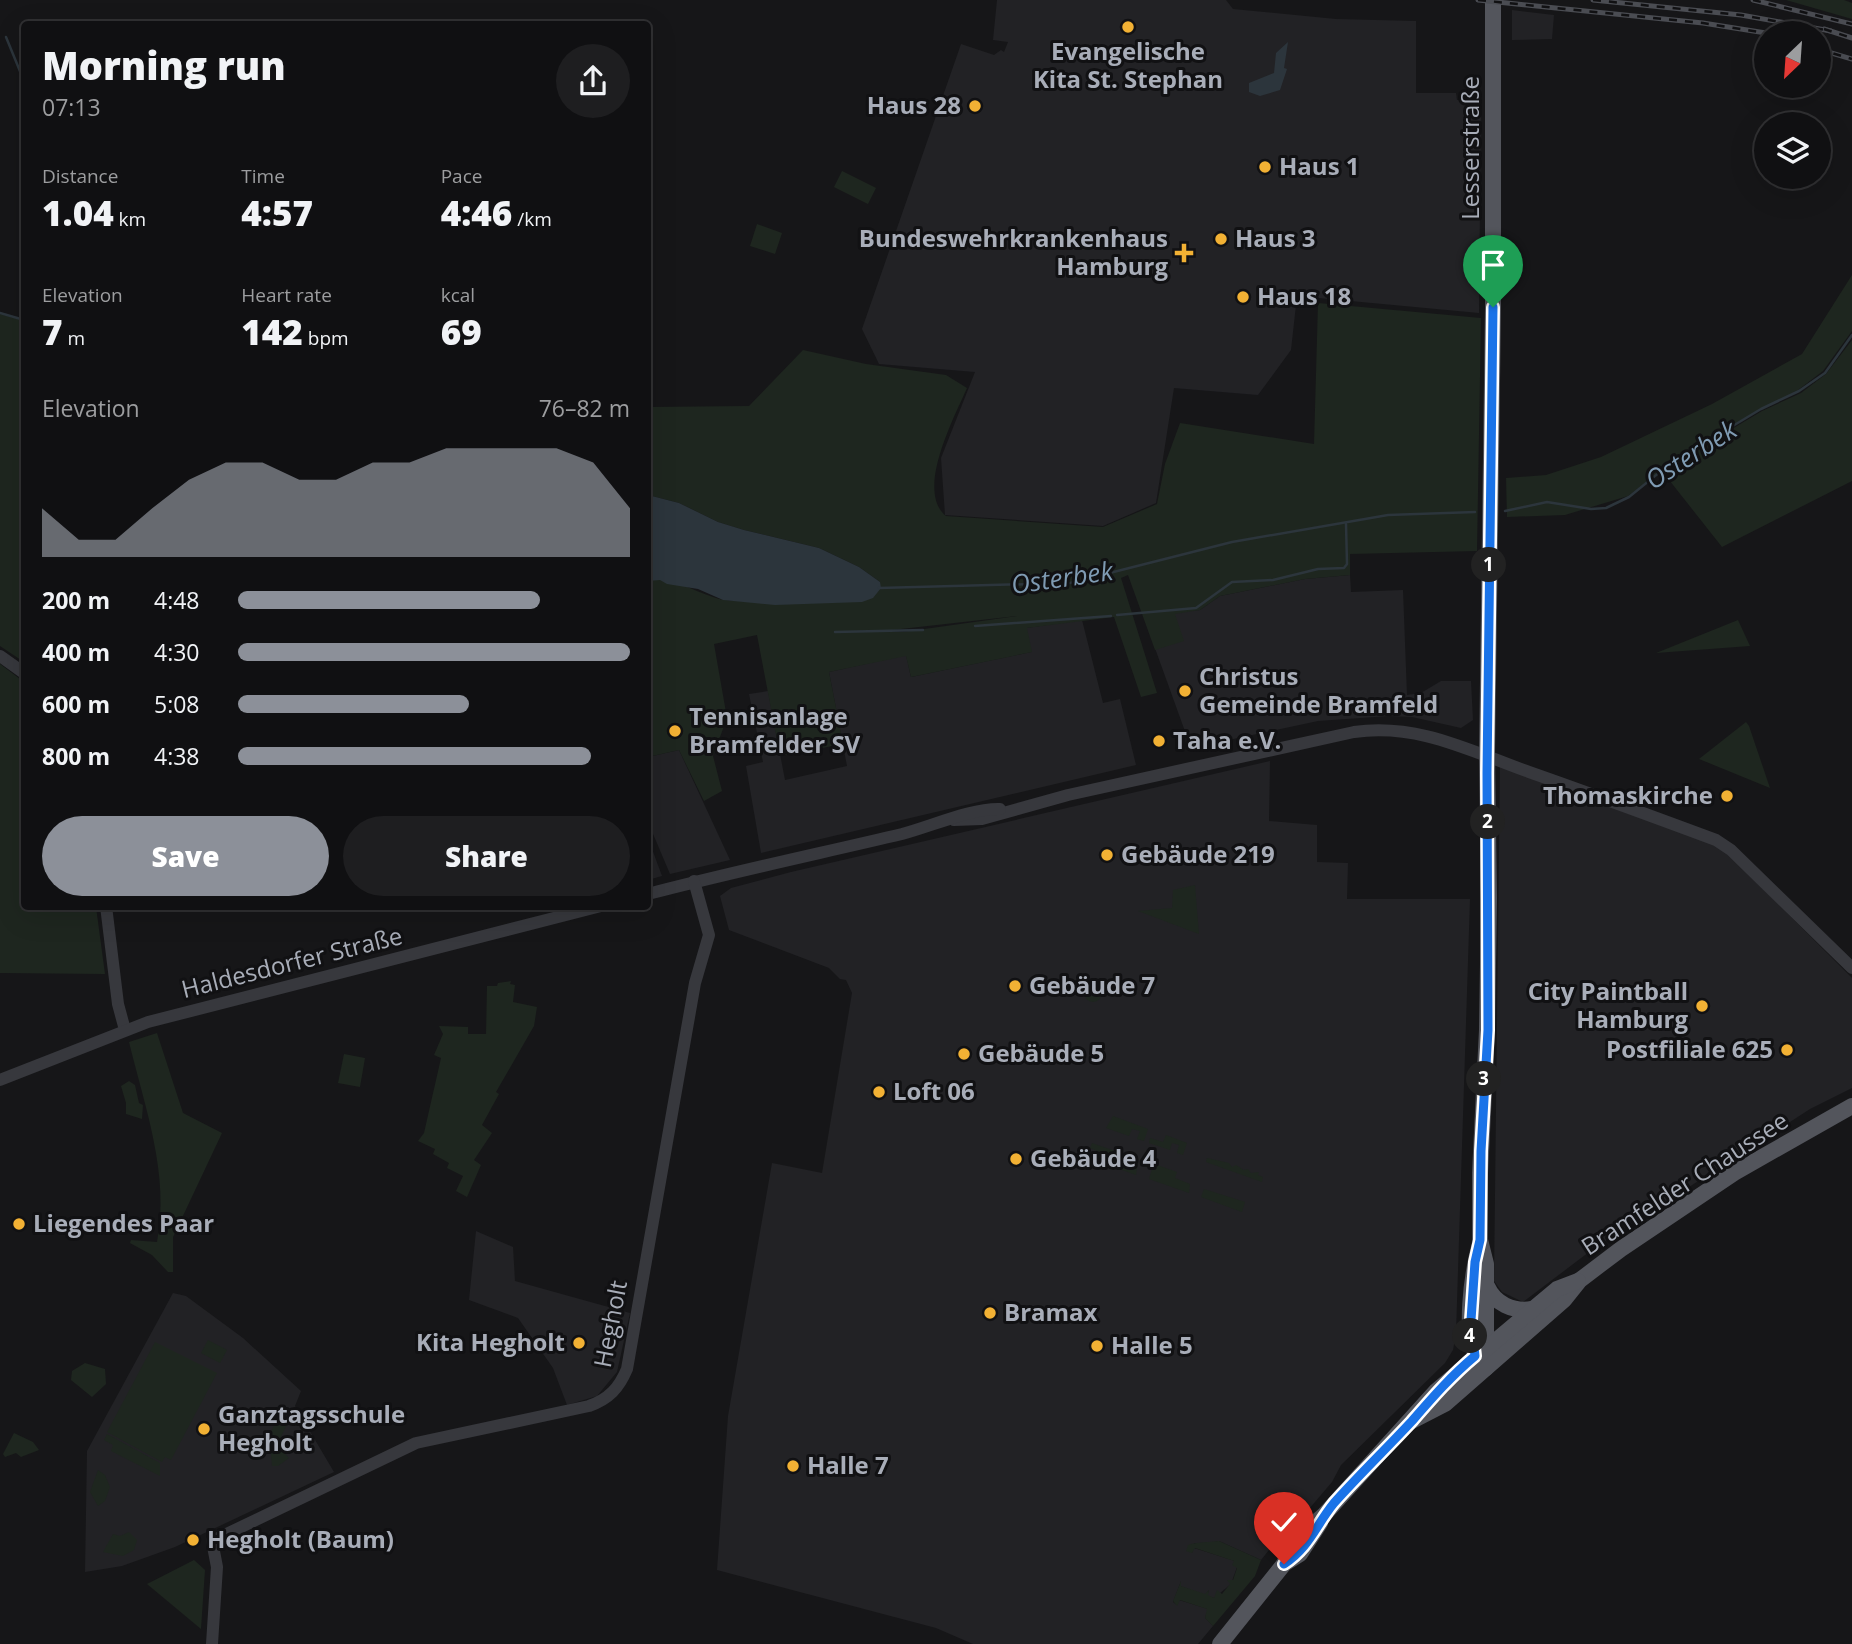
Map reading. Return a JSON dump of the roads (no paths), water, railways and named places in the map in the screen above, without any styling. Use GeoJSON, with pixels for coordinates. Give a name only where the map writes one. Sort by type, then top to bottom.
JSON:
{"type":"FeatureCollection","features":[{"type":"Feature","properties":{"kind":"main road","name":"Lesserstraße"},"geometry":{"type":"LineString","coordinates":[[1480,1240],[1488,994],[1487,756],[1493,0]]}},
{"type":"Feature","properties":{"kind":"main road","name":"Bramfelder Chaussee"},"geometry":{"type":"LineString","coordinates":[[1220,1644],[1284,1564],[1305,1548],[1324,1515],[1412,1420],[1445,1404],[1483,1357],[1532,1309],[1557,1289],[1580,1280],[1734,1173],[1852,1106]]}},
{"type":"Feature","properties":{"kind":"main road"},"geometry":{"type":"LineString","coordinates":[[1480,1240],[1486,1264],[1487,1286],[1483,1357]]}},
{"type":"Feature","properties":{"kind":"main road"},"geometry":{"type":"LineString","coordinates":[[1480,1240],[1475,1262],[1471,1320],[1483,1357]]}},
{"type":"Feature","properties":{"kind":"main road","name":"Bramfelder Chaussee"},"geometry":{"type":"LineString","coordinates":[[1483,1357],[1564,1300],[1580,1280]]}},
{"type":"Feature","properties":{"kind":"main road"},"geometry":{"type":"LineString","coordinates":[[1487,1286],[1500,1302],[1519,1310],[1532,1309]]}},
{"type":"Feature","properties":{"kind":"street"},"geometry":{"type":"LineString","coordinates":[[0,656],[21,671]]}},
{"type":"Feature","properties":{"kind":"street"},"geometry":{"type":"LineString","coordinates":[[651,893],[954,820],[982,819],[1008,810],[1254,753],[1372,730],[1430,735],[1716,839],[1728,846],[1852,968]]}},
{"type":"Feature","properties":{"kind":"street","name":"Hegholt"},"geometry":{"type":"LineString","coordinates":[[212,1644],[217,1567],[212,1541],[416,1443],[589,1406],[616,1390],[626,1369],[695,983],[709,935],[694,881]]}},
{"type":"Feature","properties":{"kind":"street"},"geometry":{"type":"LineString","coordinates":[[106,910],[118,1004],[125,1030]]}},
{"type":"Feature","properties":{"kind":"street","name":"Haldesdorfer Straße"},"geometry":{"type":"LineString","coordinates":[[0,1080],[125,1030],[199,1008],[585,910]]}},
{"type":"Feature","properties":{"kind":"waterway"},"geometry":{"type":"LineString","coordinates":[[6,37],[21,74]]}},
{"type":"Feature","properties":{"kind":"waterway","name":"Osterbek"},"geometry":{"type":"LineString","coordinates":[[0,313],[21,319]]}},
{"type":"Feature","properties":{"kind":"waterway","name":"Osterbek"},"geometry":{"type":"LineString","coordinates":[[1505,511],[1547,502],[1591,509],[1606,508],[1629,497],[1671,463],[1761,409],[1799,391],[1825,373],[1852,335]]}},
{"type":"Feature","properties":{"kind":"waterway","name":"Osterbek"},"geometry":{"type":"LineString","coordinates":[[879,588],[1070,583],[1232,542],[1388,515],[1475,512]]}},
{"type":"Feature","properties":{"kind":"waterway"},"geometry":{"type":"LineString","coordinates":[[1117,615],[1196,608],[1232,582],[1273,580],[1318,569],[1344,568],[1347,564],[1346,524]]}},
{"type":"Feature","properties":{"kind":"waterway"},"geometry":{"type":"LineString","coordinates":[[975,626],[1111,616]]}},
{"type":"Feature","properties":{"kind":"waterway"},"geometry":{"type":"LineString","coordinates":[[835,632],[923,630]]}},
{"type":"Feature","properties":{"kind":"railway"},"geometry":{"type":"LineString","coordinates":[[1478,0],[1703,23],[1754,31]]}},
{"type":"Feature","properties":{"kind":"railway"},"geometry":{"type":"LineString","coordinates":[[1593,0],[1775,21]]}},
{"type":"Feature","properties":{"kind":"railway"},"geometry":{"type":"LineString","coordinates":[[1753,0],[1852,24]]}},
{"type":"Feature","properties":{"kind":"railway"},"geometry":{"type":"LineString","coordinates":[[1831,31],[1852,38]]}},
{"type":"Feature","properties":{"kind":"railway"},"geometry":{"type":"LineString","coordinates":[[1831,53],[1852,59]]}},
{"type":"Feature","properties":{"kind":"place","name":"Evangelische Kita St. Stephan"},"geometry":{"type":"Point","coordinates":[1128,27]}},
{"type":"Feature","properties":{"kind":"place","name":"Haus 28"},"geometry":{"type":"Point","coordinates":[975,106]}},
{"type":"Feature","properties":{"kind":"place","name":"Haus 1"},"geometry":{"type":"Point","coordinates":[1265,167]}},
{"type":"Feature","properties":{"kind":"place","name":"Haus 3"},"geometry":{"type":"Point","coordinates":[1221,239]}},
{"type":"Feature","properties":{"kind":"place","name":"Bundeswehrkrankenhaus Hamburg"},"geometry":{"type":"Point","coordinates":[1184,253]}},
{"type":"Feature","properties":{"kind":"place","name":"Haus 18"},"geometry":{"type":"Point","coordinates":[1243,297]}},
{"type":"Feature","properties":{"kind":"place","name":"Christus Gemeinde Bramfeld"},"geometry":{"type":"Point","coordinates":[1185,691]}},
{"type":"Feature","properties":{"kind":"place","name":"Tennisanlage Bramfelder SV"},"geometry":{"type":"Point","coordinates":[675,731]}},
{"type":"Feature","properties":{"kind":"place","name":"Taha e.V."},"geometry":{"type":"Point","coordinates":[1159,741]}},
{"type":"Feature","properties":{"kind":"place","name":"Thomaskirche"},"geometry":{"type":"Point","coordinates":[1727,796]}},
{"type":"Feature","properties":{"kind":"place","name":"Gebäude 219"},"geometry":{"type":"Point","coordinates":[1107,855]}},
{"type":"Feature","properties":{"kind":"place","name":"Gebäude 7"},"geometry":{"type":"Point","coordinates":[1015,986]}},
{"type":"Feature","properties":{"kind":"place","name":"City Paintball Hamburg"},"geometry":{"type":"Point","coordinates":[1702,1006]}},
{"type":"Feature","properties":{"kind":"place","name":"Postfiliale 625"},"geometry":{"type":"Point","coordinates":[1787,1050]}},
{"type":"Feature","properties":{"kind":"place","name":"Gebäude 5"},"geometry":{"type":"Point","coordinates":[964,1054]}},
{"type":"Feature","properties":{"kind":"place","name":"Loft 06"},"geometry":{"type":"Point","coordinates":[879,1092]}},
{"type":"Feature","properties":{"kind":"place","name":"Gebäude 4"},"geometry":{"type":"Point","coordinates":[1016,1159]}},
{"type":"Feature","properties":{"kind":"place","name":"Liegendes Paar"},"geometry":{"type":"Point","coordinates":[19,1224]}},
{"type":"Feature","properties":{"kind":"place","name":"Bramax"},"geometry":{"type":"Point","coordinates":[990,1313]}},
{"type":"Feature","properties":{"kind":"place","name":"Kita Hegholt"},"geometry":{"type":"Point","coordinates":[579,1343]}},
{"type":"Feature","properties":{"kind":"place","name":"Halle 5"},"geometry":{"type":"Point","coordinates":[1097,1346]}},
{"type":"Feature","properties":{"kind":"place","name":"Ganztagsschule Hegholt"},"geometry":{"type":"Point","coordinates":[204,1429]}},
{"type":"Feature","properties":{"kind":"place","name":"Halle 7"},"geometry":{"type":"Point","coordinates":[793,1466]}},
{"type":"Feature","properties":{"kind":"place","name":"Hegholt (Baum)"},"geometry":{"type":"Point","coordinates":[193,1540]}}]}
